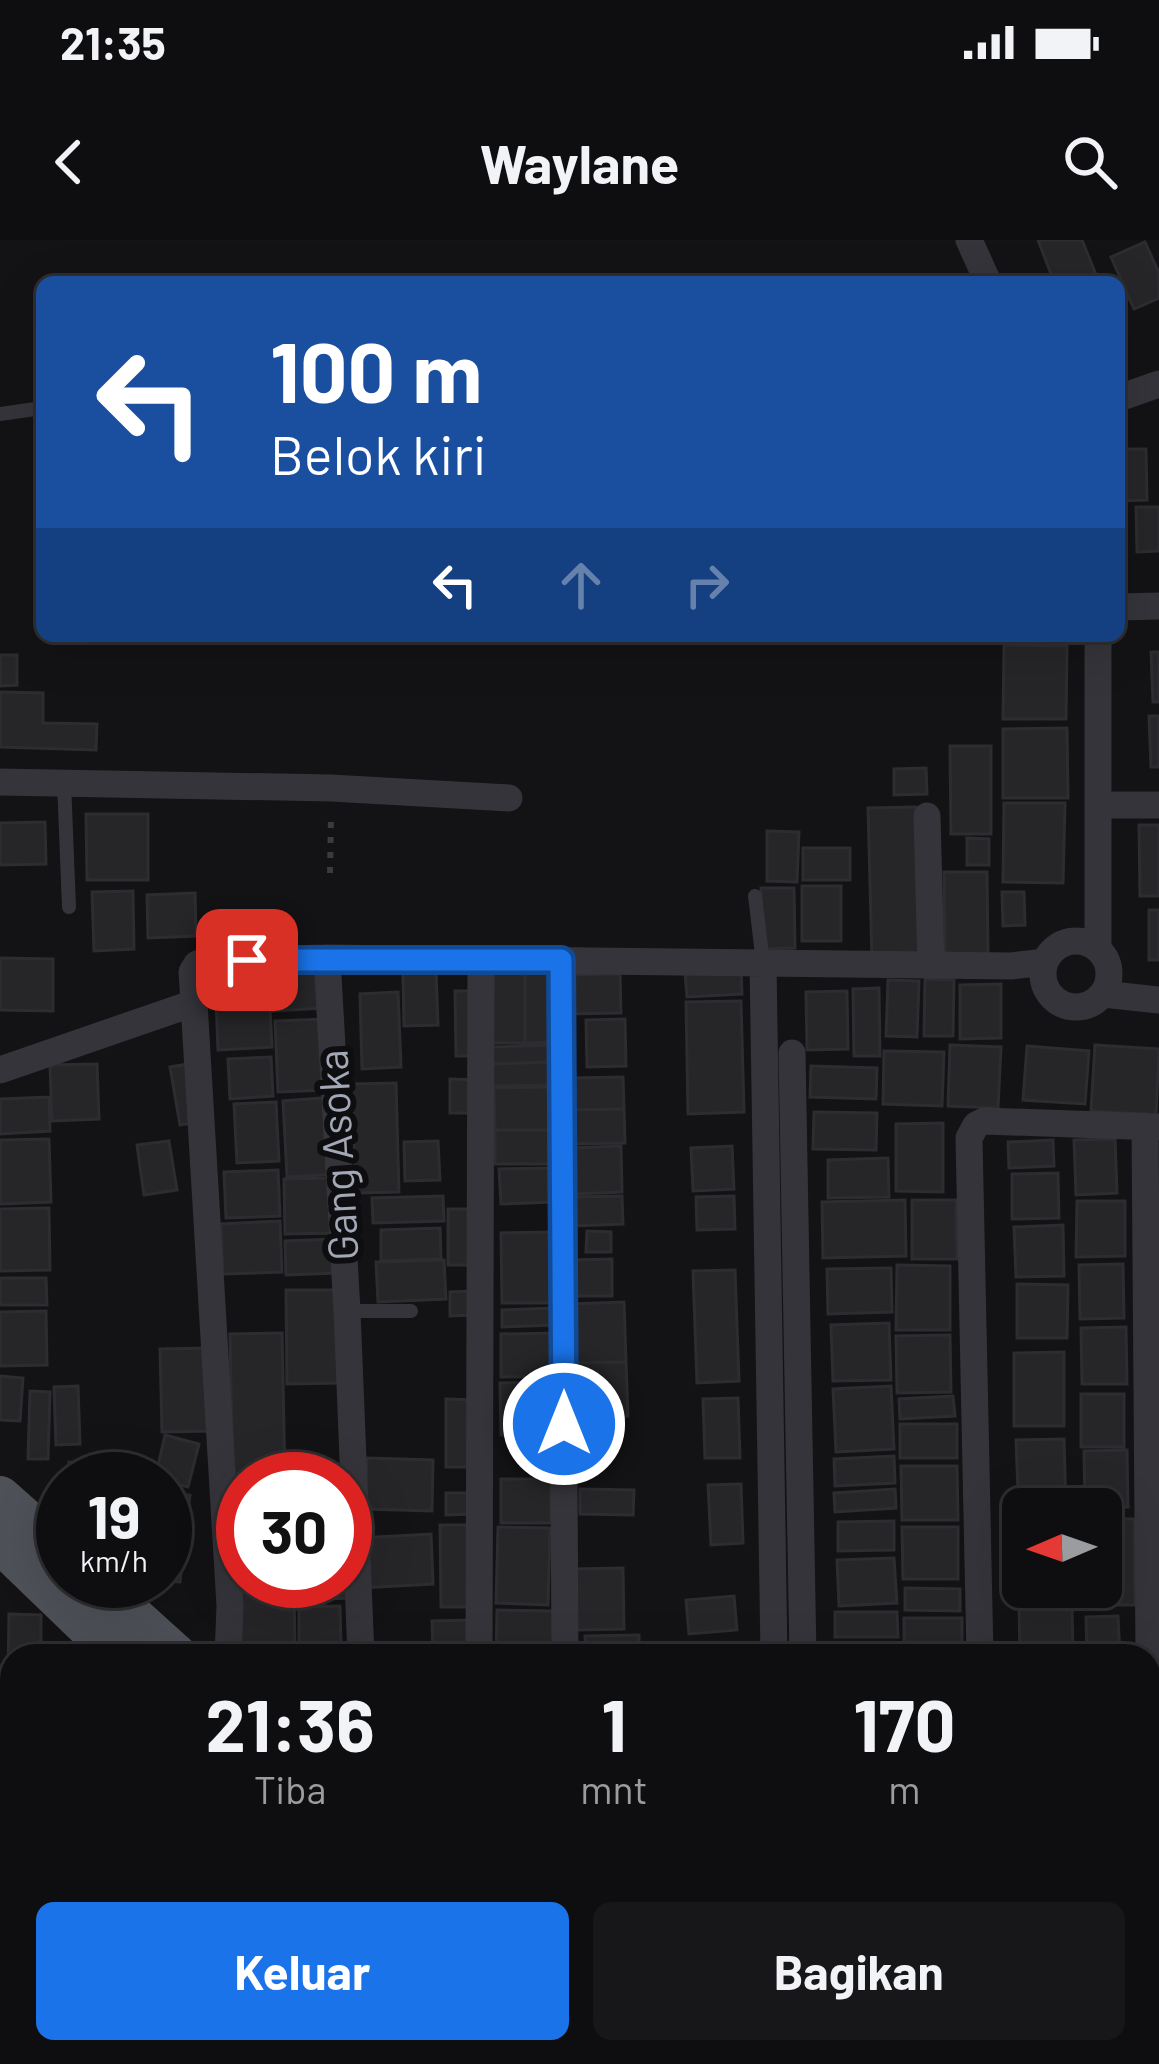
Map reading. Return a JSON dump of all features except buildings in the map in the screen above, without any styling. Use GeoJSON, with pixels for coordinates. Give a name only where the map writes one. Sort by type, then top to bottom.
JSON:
{"type":"FeatureCollection","features":[{"type":"Feature","properties":{"kind":"main road"},"geometry":{"type":"LineString","coordinates":[[0,1497],[36,1529]]}},
{"type":"Feature","properties":{"kind":"main road"},"geometry":{"type":"LineString","coordinates":[[0,1542],[106,1644]]}},
{"type":"Feature","properties":{"kind":"main road"},"geometry":{"type":"LineString","coordinates":[[124,1608],[164,1644]]}},
{"type":"Feature","properties":{"kind":"street"},"geometry":{"type":"LineString","coordinates":[[969,240],[985,276]]}},
{"type":"Feature","properties":{"kind":"street"},"geometry":{"type":"LineString","coordinates":[[1125,396],[1159,384]]}},
{"type":"Feature","properties":{"kind":"street"},"geometry":{"type":"LineString","coordinates":[[1125,607],[1159,606]]}},
{"type":"Feature","properties":{"kind":"street"},"geometry":{"type":"LineString","coordinates":[[1098,642],[1098,949],[1109,975],[1103,994],[1085,1006],[1061,1004],[1044,986],[1045,962],[1054,948],[1068,941],[1084,941],[1098,949]]}},
{"type":"Feature","properties":{"kind":"street"},"geometry":{"type":"LineString","coordinates":[[0,782],[332,788],[509,798]]}},
{"type":"Feature","properties":{"kind":"street"},"geometry":{"type":"LineString","coordinates":[[1098,806],[1159,805]]}},
{"type":"Feature","properties":{"kind":"street"},"geometry":{"type":"LineString","coordinates":[[926,816],[931,965]]}},
{"type":"Feature","properties":{"kind":"street"},"geometry":{"type":"LineString","coordinates":[[228,1644],[230,1606],[191,972],[197,964],[327,958],[1011,966],[1045,962]]}},
{"type":"Feature","properties":{"kind":"street","name":"Gang Asoka"},"geometry":{"type":"LineString","coordinates":[[327,958],[361,1644]]}},
{"type":"Feature","properties":{"kind":"street"},"geometry":{"type":"LineString","coordinates":[[479,1644],[481,959]]}},
{"type":"Feature","properties":{"kind":"street"},"geometry":{"type":"LineString","coordinates":[[561,960],[565,1644]]}},
{"type":"Feature","properties":{"kind":"street"},"geometry":{"type":"LineString","coordinates":[[763,963],[774,1644]]}},
{"type":"Feature","properties":{"kind":"street"},"geometry":{"type":"LineString","coordinates":[[1103,994],[1159,1000]]}},
{"type":"Feature","properties":{"kind":"street"},"geometry":{"type":"LineString","coordinates":[[0,1070],[194,1003]]}},
{"type":"Feature","properties":{"kind":"street"},"geometry":{"type":"LineString","coordinates":[[792,1053],[803,1644]]}},
{"type":"Feature","properties":{"kind":"street"},"geometry":{"type":"LineString","coordinates":[[980,1644],[969,1138],[984,1121],[1152,1126],[1149,1644]]}},
{"type":"Feature","properties":{"kind":"lane"},"geometry":{"type":"LineString","coordinates":[[0,414],[36,409]]}},
{"type":"Feature","properties":{"kind":"lane"},"geometry":{"type":"LineString","coordinates":[[64,782],[69,907]]}},
{"type":"Feature","properties":{"kind":"lane"},"geometry":{"type":"LineString","coordinates":[[755,896],[763,963]]}},
{"type":"Feature","properties":{"kind":"lane"},"geometry":{"type":"LineString","coordinates":[[347,1311],[411,1311]]}},
{"type":"Feature","properties":{"kind":"path"},"geometry":{"type":"LineString","coordinates":[[330,873],[332,788]]}},
{"type":"Feature","properties":{"kind":"route"},"geometry":{"type":"LineString","coordinates":[[247,960],[561,960],[564,1424]]}}]}
